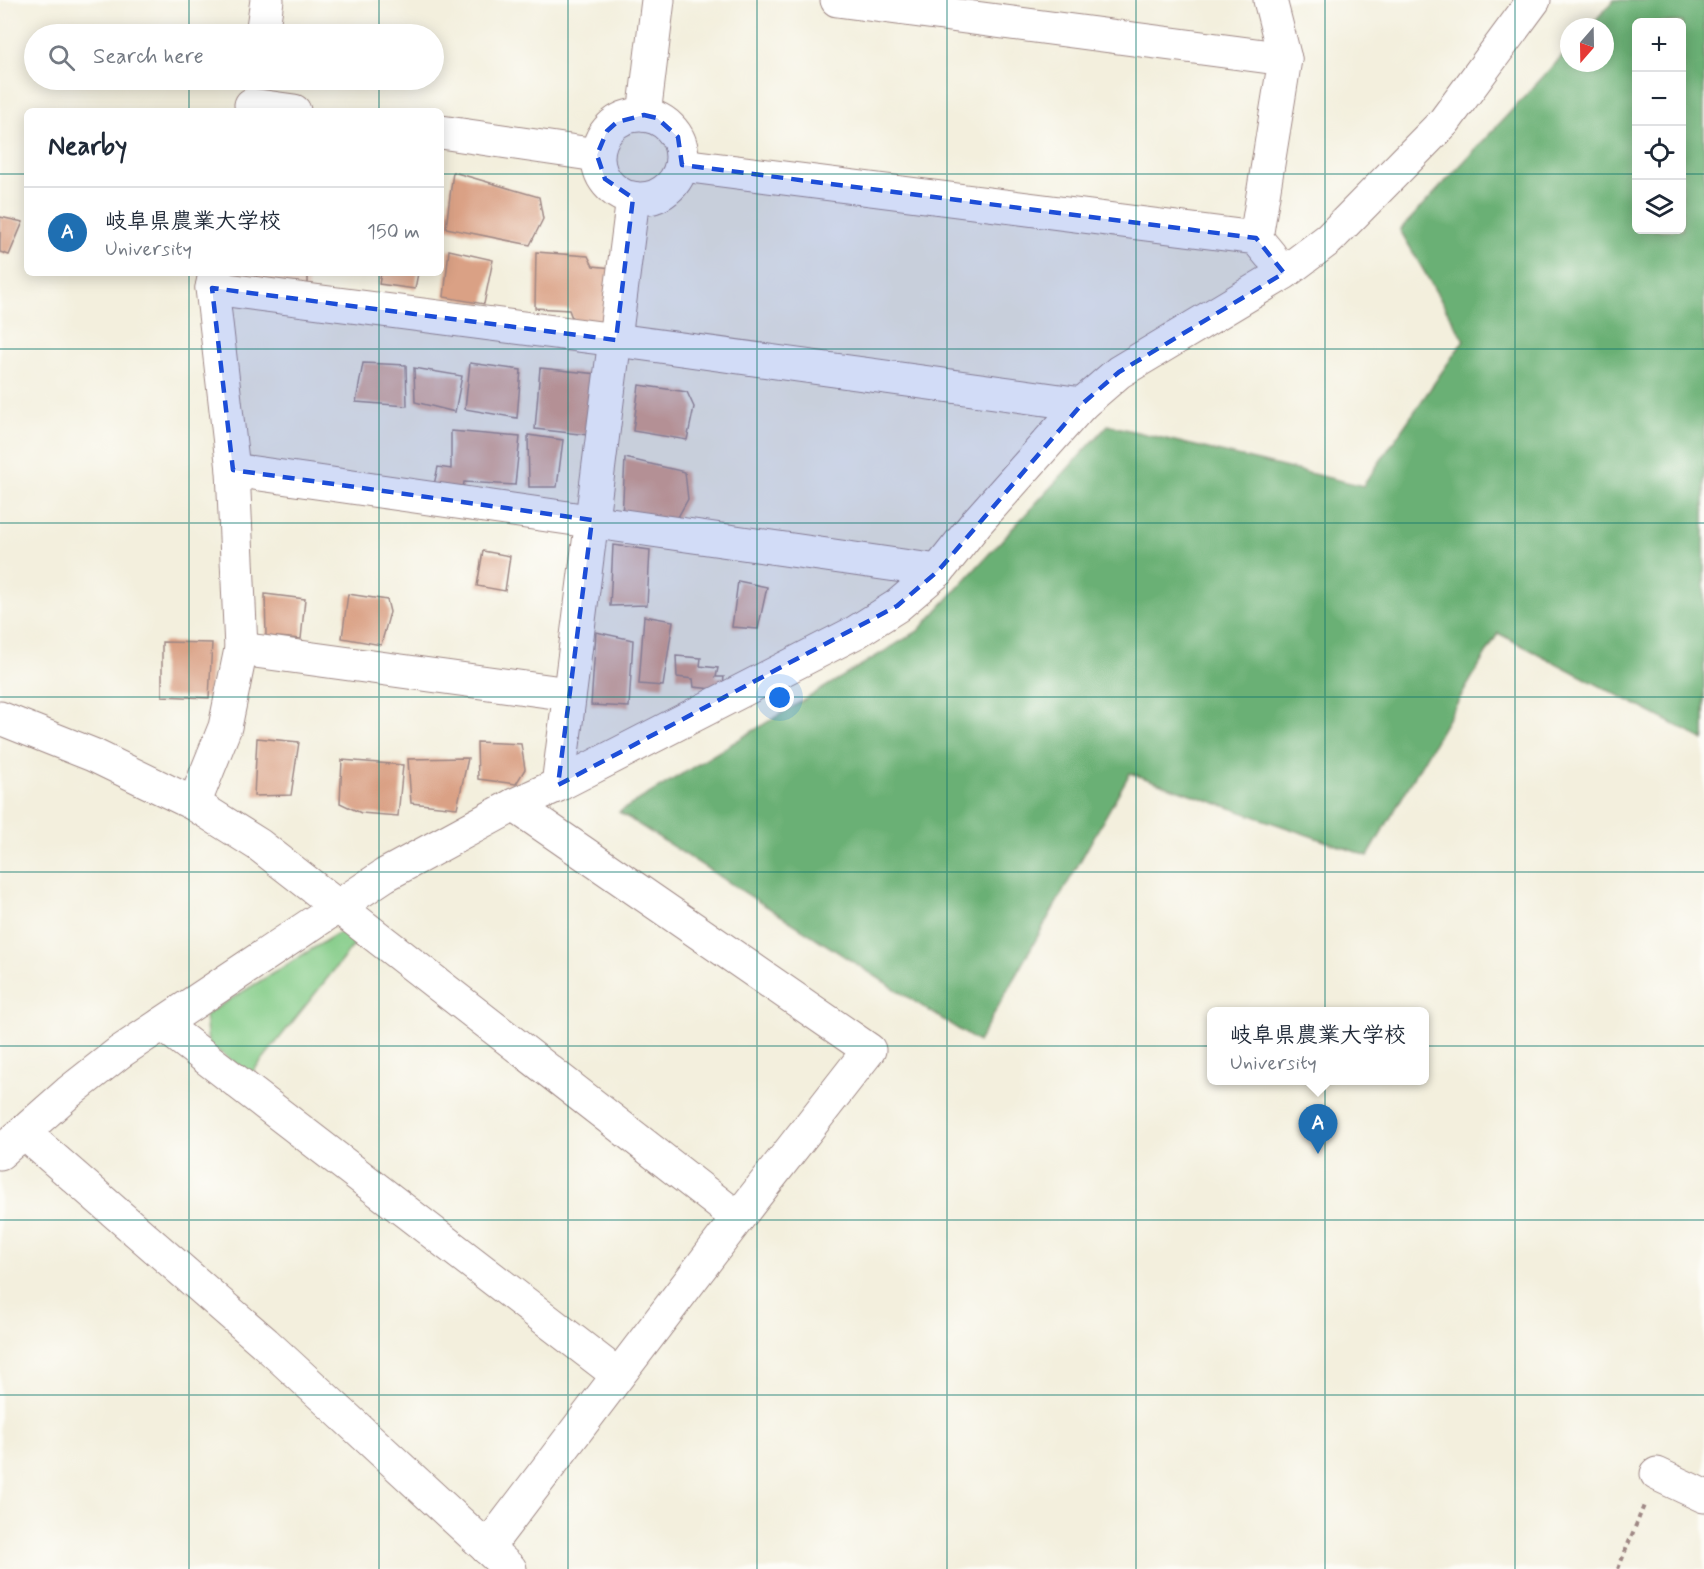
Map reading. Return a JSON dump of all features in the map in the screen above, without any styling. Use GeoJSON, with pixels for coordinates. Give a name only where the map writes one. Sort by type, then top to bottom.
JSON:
{"type":"FeatureCollection","features":[{"type":"Feature","properties":{"kind":"street"},"geometry":{"type":"LineString","coordinates":[[263,24],[267,0]]}},
{"type":"Feature","properties":{"kind":"street"},"geometry":{"type":"LineString","coordinates":[[644,115],[658,0]]}},
{"type":"Feature","properties":{"kind":"street"},"geometry":{"type":"LineString","coordinates":[[837,0],[1285,59]]}},
{"type":"Feature","properties":{"kind":"street"},"geometry":{"type":"LineString","coordinates":[[1256,238],[1285,59],[1270,0]]}},
{"type":"Feature","properties":{"kind":"street"},"geometry":{"type":"LineString","coordinates":[[514,806],[869,1050],[618,1376],[499,1558],[265,1343],[11,1143],[120,1052],[385,875],[514,806],[558,786],[856,632],[897,606],[938,571],[977,522],[1082,404],[1119,372],[1284,273],[1329,239],[1444,122],[1523,5]]}},
{"type":"Feature","properties":{"kind":"street"},"geometry":{"type":"LineString","coordinates":[[252,98],[284,108]]}},
{"type":"Feature","properties":{"kind":"street"},"geometry":{"type":"LineString","coordinates":[[644,115],[657,118],[678,137],[682,151],[682,165],[677,177],[658,195],[633,198],[612,188],[605,179],[597,154],[607,131],[617,122],[630,116],[644,115]]}},
{"type":"Feature","properties":{"kind":"street"},"geometry":{"type":"LineString","coordinates":[[444,132],[597,154]]}},
{"type":"Feature","properties":{"kind":"street"},"geometry":{"type":"LineString","coordinates":[[682,165],[1256,238],[1284,273]]}},
{"type":"Feature","properties":{"kind":"street"},"geometry":{"type":"LineString","coordinates":[[558,786],[633,198]]}},
{"type":"Feature","properties":{"kind":"street"},"geometry":{"type":"LineString","coordinates":[[194,804],[225,727],[241,649],[233,470],[214,281],[616,340],[1082,404]]}},
{"type":"Feature","properties":{"kind":"street"},"geometry":{"type":"LineString","coordinates":[[233,470],[938,571]]}},
{"type":"Feature","properties":{"kind":"street"},"geometry":{"type":"LineString","coordinates":[[241,649],[569,694]]}},
{"type":"Feature","properties":{"kind":"street"},"geometry":{"type":"LineString","coordinates":[[0,718],[93,755],[194,804],[259,845],[738,1218]]}},
{"type":"Feature","properties":{"kind":"street"},"geometry":{"type":"LineString","coordinates":[[162,1023],[618,1376]]}},
{"type":"Feature","properties":{"kind":"street"},"geometry":{"type":"LineString","coordinates":[[1657,1474],[1704,1496]]}},
{"type":"Feature","properties":{"kind":"path"},"geometry":{"type":"LineString","coordinates":[[1618,1569],[1657,1474]]}},
{"type":"Feature","properties":{"kind":"highlighted area"},"geometry":{"type":"Polygon","coordinates":[[[644,115],[657,118],[678,137],[682,165],[1256,238],[1284,273],[1119,372],[1082,404],[938,571],[897,606],[558,785],[592,520],[233,470],[212,288],[616,340],[633,198],[605,179],[597,155],[607,131],[617,122],[644,115]]]}},
{"type":"Feature","properties":{"kind":"green space"},"geometry":{"type":"Polygon","coordinates":[[[1614,0],[1704,0],[1704,740],[1498,633],[1368,856],[1130,773],[978,1042],[619,812],[918,631],[1108,425],[1363,486],[1464,340],[1400,230],[1560,59],[1560,72],[1614,72],[1614,18],[1597,18],[1614,0]]]}},
{"type":"Feature","properties":{"kind":"green space"},"geometry":{"type":"Polygon","coordinates":[[[343,930],[357,941],[251,1074],[208,1044],[205,1015],[343,930]]]}},
{"type":"Feature","properties":{"kind":"building"},"geometry":{"type":"Polygon","coordinates":[[[453,172],[539,197],[543,219],[530,245],[446,228],[453,172]]]}},
{"type":"Feature","properties":{"kind":"building"},"geometry":{"type":"Polygon","coordinates":[[[0,217],[23,222],[9,255],[0,252],[0,217]]]}},
{"type":"Feature","properties":{"kind":"building"},"geometry":{"type":"Polygon","coordinates":[[[449,250],[493,260],[484,304],[444,297],[449,250]]]}},
{"type":"Feature","properties":{"kind":"building"},"geometry":{"type":"Polygon","coordinates":[[[536,252],[588,256],[593,266],[612,268],[607,326],[574,323],[569,310],[535,308],[536,252]]]}},
{"type":"Feature","properties":{"kind":"building"},"geometry":{"type":"Polygon","coordinates":[[[256,276],[308,276],[308,291],[257,285],[256,276]]]}},
{"type":"Feature","properties":{"kind":"building"},"geometry":{"type":"Polygon","coordinates":[[[380,276],[417,276],[415,289],[379,284],[380,276]]]}},
{"type":"Feature","properties":{"kind":"building"},"geometry":{"type":"Polygon","coordinates":[[[363,363],[406,365],[407,406],[356,402],[363,363]]]}},
{"type":"Feature","properties":{"kind":"building"},"geometry":{"type":"Polygon","coordinates":[[[470,363],[521,370],[517,418],[465,409],[470,363]]]}},
{"type":"Feature","properties":{"kind":"building"},"geometry":{"type":"Polygon","coordinates":[[[414,368],[462,376],[455,412],[415,402],[414,368]]]}},
{"type":"Feature","properties":{"kind":"building"},"geometry":{"type":"Polygon","coordinates":[[[540,368],[598,374],[588,435],[535,429],[540,368]]]}},
{"type":"Feature","properties":{"kind":"building"},"geometry":{"type":"Polygon","coordinates":[[[639,385],[687,392],[694,407],[687,440],[633,431],[639,385]]]}},
{"type":"Feature","properties":{"kind":"building"},"geometry":{"type":"Polygon","coordinates":[[[451,431],[520,437],[515,485],[464,482],[462,495],[433,489],[438,467],[451,469],[451,431]]]}},
{"type":"Feature","properties":{"kind":"building"},"geometry":{"type":"Polygon","coordinates":[[[528,435],[563,440],[557,487],[529,487],[528,435]]]}},
{"type":"Feature","properties":{"kind":"building"},"geometry":{"type":"Polygon","coordinates":[[[625,458],[685,472],[688,499],[672,528],[622,519],[625,458]]]}},
{"type":"Feature","properties":{"kind":"building"},"geometry":{"type":"Polygon","coordinates":[[[613,545],[650,550],[647,605],[610,606],[613,545]]]}},
{"type":"Feature","properties":{"kind":"building"},"geometry":{"type":"Polygon","coordinates":[[[483,551],[510,556],[505,591],[477,586],[483,551]]]}},
{"type":"Feature","properties":{"kind":"building"},"geometry":{"type":"Polygon","coordinates":[[[738,581],[767,587],[758,629],[732,627],[738,581]]]}},
{"type":"Feature","properties":{"kind":"building"},"geometry":{"type":"Polygon","coordinates":[[[265,594],[305,599],[301,639],[266,636],[265,594]]]}},
{"type":"Feature","properties":{"kind":"building"},"geometry":{"type":"Polygon","coordinates":[[[348,594],[387,600],[390,612],[381,645],[342,638],[348,594]]]}},
{"type":"Feature","properties":{"kind":"building"},"geometry":{"type":"Polygon","coordinates":[[[644,616],[673,621],[663,686],[639,684],[644,616]]]}},
{"type":"Feature","properties":{"kind":"building"},"geometry":{"type":"Polygon","coordinates":[[[596,632],[633,640],[629,707],[591,705],[596,632]]]}},
{"type":"Feature","properties":{"kind":"building"},"geometry":{"type":"Polygon","coordinates":[[[162,642],[212,643],[209,698],[162,696],[162,642]]]}},
{"type":"Feature","properties":{"kind":"building"},"geometry":{"type":"Polygon","coordinates":[[[676,656],[701,658],[700,666],[718,668],[716,677],[724,677],[722,690],[694,687],[693,679],[677,677],[676,656]]]}},
{"type":"Feature","properties":{"kind":"building"},"geometry":{"type":"Polygon","coordinates":[[[257,738],[299,742],[291,795],[254,796],[257,738]]]}},
{"type":"Feature","properties":{"kind":"building"},"geometry":{"type":"Polygon","coordinates":[[[477,742],[521,744],[525,769],[516,784],[478,779],[477,742]]]}},
{"type":"Feature","properties":{"kind":"building"},"geometry":{"type":"Polygon","coordinates":[[[468,758],[457,808],[411,803],[408,759],[468,758]]]}},
{"type":"Feature","properties":{"kind":"building"},"geometry":{"type":"Polygon","coordinates":[[[342,760],[403,765],[398,816],[361,813],[340,803],[342,760]]]}},
{"type":"Feature","properties":{"kind":"place","name":"岐阜県農業大学校"},"geometry":{"type":"Point","coordinates":[1318,1154]}}]}
